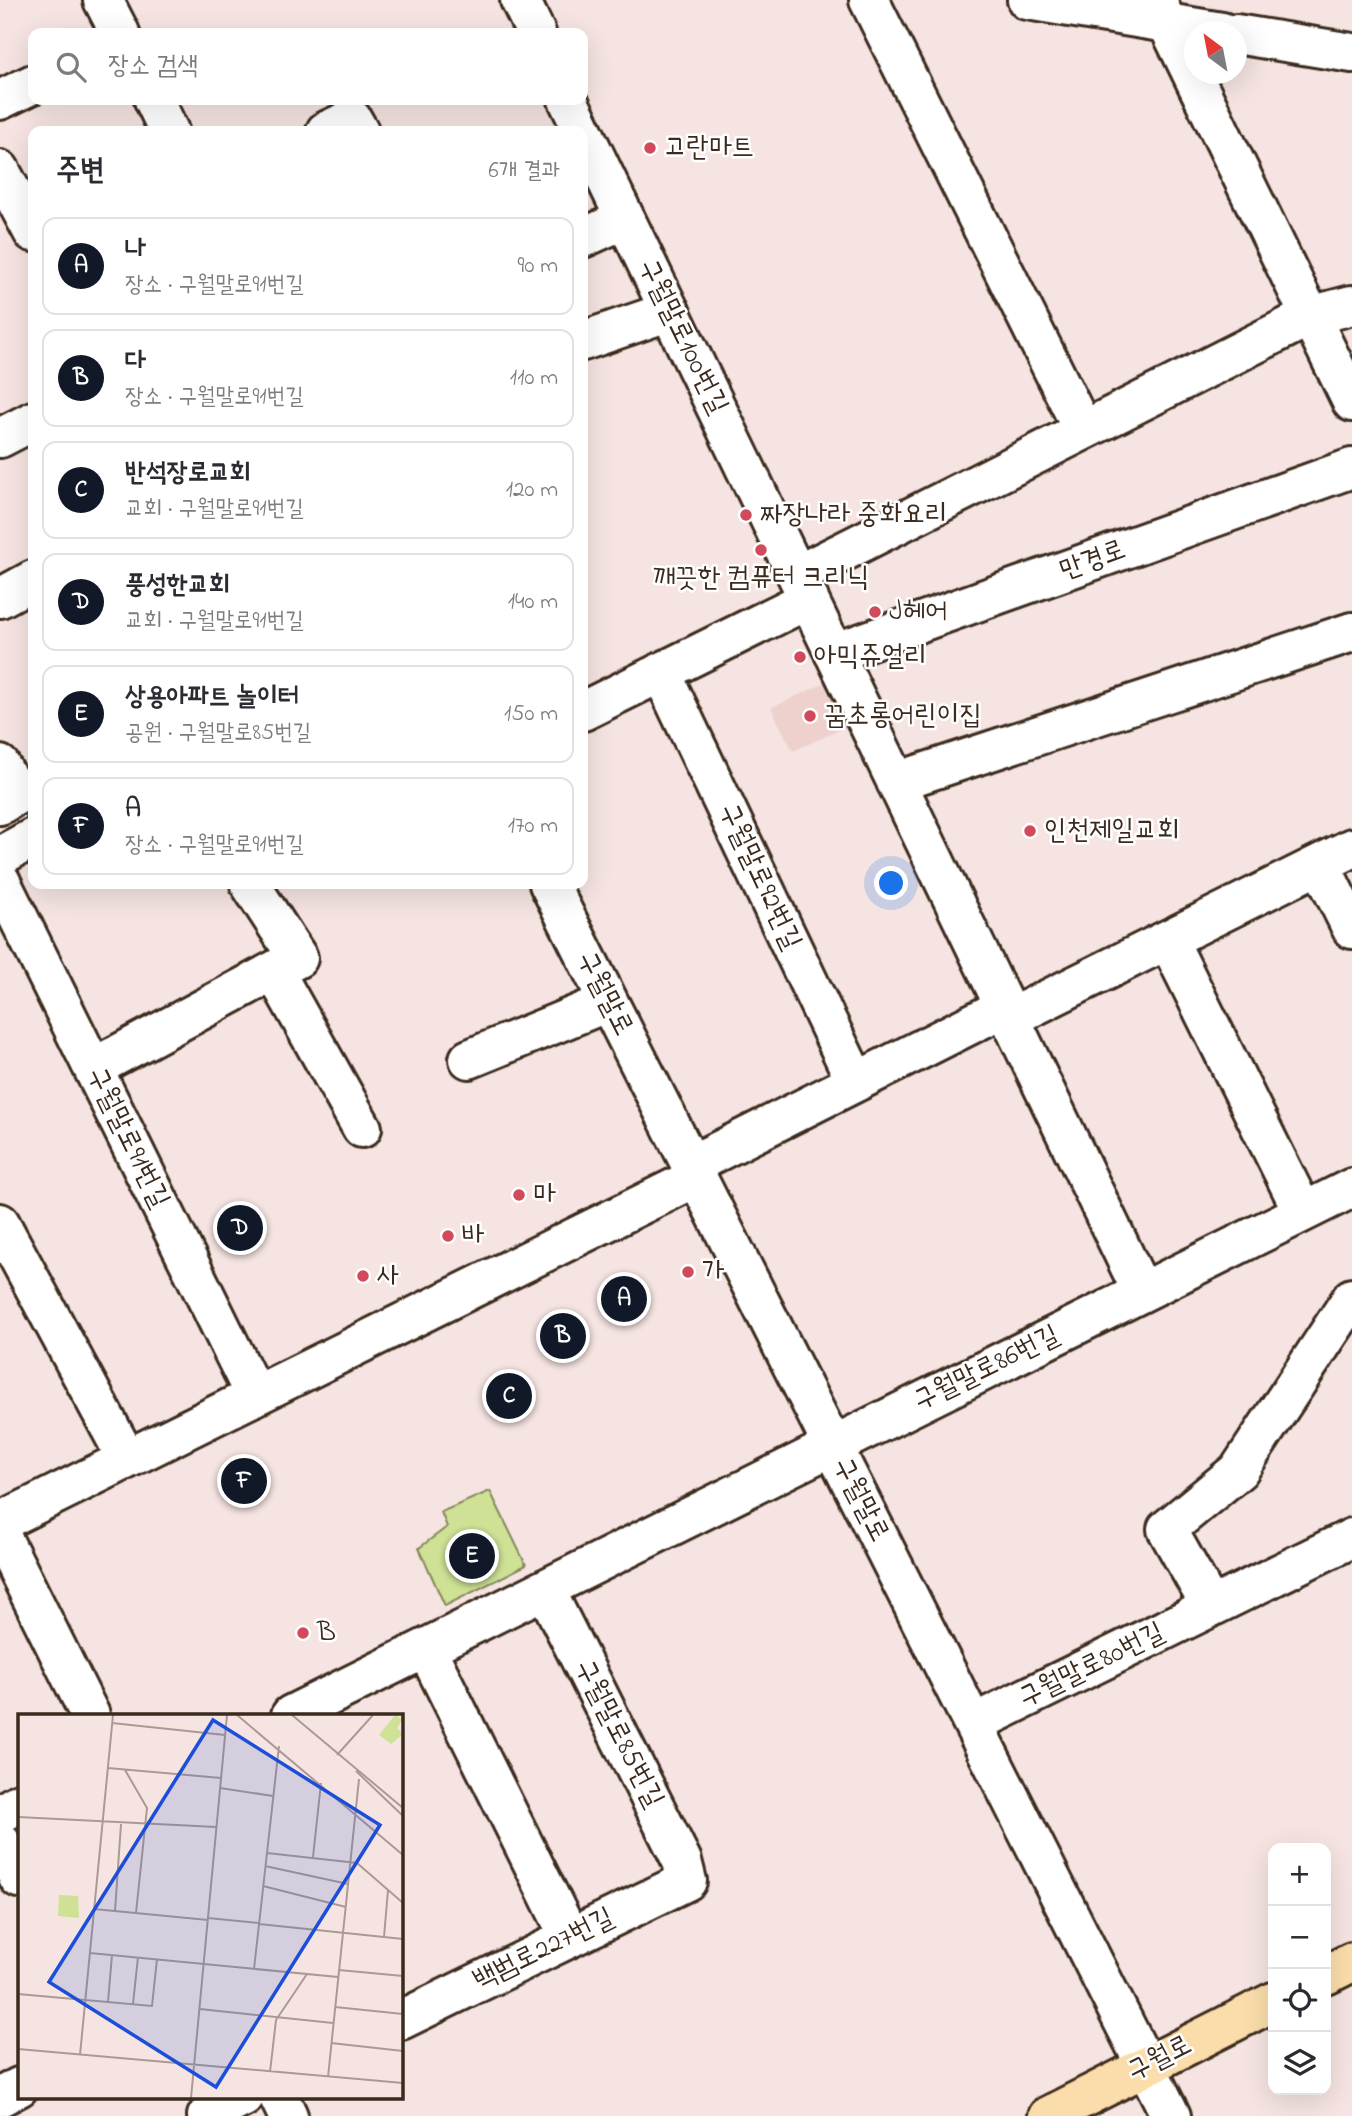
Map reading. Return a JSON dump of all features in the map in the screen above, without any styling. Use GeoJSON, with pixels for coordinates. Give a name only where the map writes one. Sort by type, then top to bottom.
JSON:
{"type":"FeatureCollection","features":[{"type":"Feature","properties":{"kind":"main road"},"geometry":{"type":"LineString","coordinates":[[1331,1972],[1352,1962]]}},
{"type":"Feature","properties":{"kind":"main road","name":"구월로"},"geometry":{"type":"LineString","coordinates":[[1048,2116],[1268,2005]]}},
{"type":"Feature","properties":{"kind":"street"},"geometry":{"type":"LineString","coordinates":[[103,0],[117,28]]}},
{"type":"Feature","properties":{"kind":"street"},"geometry":{"type":"LineString","coordinates":[[520,0],[534,28]]}},
{"type":"Feature","properties":{"kind":"street"},"geometry":{"type":"LineString","coordinates":[[869,0],[1083,430]]}},
{"type":"Feature","properties":{"kind":"street"},"geometry":{"type":"LineString","coordinates":[[1027,0],[1161,11],[1190,21]]}},
{"type":"Feature","properties":{"kind":"street"},"geometry":{"type":"LineString","coordinates":[[1161,11],[1352,402]]}},
{"type":"Feature","properties":{"kind":"street"},"geometry":{"type":"LineString","coordinates":[[1247,36],[1352,53]]}},
{"type":"Feature","properties":{"kind":"street"},"geometry":{"type":"LineString","coordinates":[[0,100],[28,86]]}},
{"type":"Feature","properties":{"kind":"street"},"geometry":{"type":"LineString","coordinates":[[156,105],[167,126]]}},
{"type":"Feature","properties":{"kind":"street","name":"구월말로100번길"},"geometry":{"type":"LineString","coordinates":[[570,105],[580,126]]}},
{"type":"Feature","properties":{"kind":"street"},"geometry":{"type":"LineString","coordinates":[[337,126],[352,119],[356,126]]}},
{"type":"Feature","properties":{"kind":"street","name":"구월말로100번길"},"geometry":{"type":"LineString","coordinates":[[588,142],[803,587]]}},
{"type":"Feature","properties":{"kind":"street"},"geometry":{"type":"LineString","coordinates":[[0,170],[28,223]]}},
{"type":"Feature","properties":{"kind":"street"},"geometry":{"type":"LineString","coordinates":[[588,236],[625,219]]}},
{"type":"Feature","properties":{"kind":"street"},"geometry":{"type":"LineString","coordinates":[[588,708],[661,672],[803,587],[1083,430],[1310,316],[1352,305]]}},
{"type":"Feature","properties":{"kind":"street"},"geometry":{"type":"LineString","coordinates":[[588,339],[670,311]]}},
{"type":"Feature","properties":{"kind":"street"},"geometry":{"type":"LineString","coordinates":[[0,438],[28,424]]}},
{"type":"Feature","properties":{"kind":"street","name":"만경로"},"geometry":{"type":"LineString","coordinates":[[834,653],[1352,468]]}},
{"type":"Feature","properties":{"kind":"street"},"geometry":{"type":"LineString","coordinates":[[0,598],[28,583]]}},
{"type":"Feature","properties":{"kind":"street"},"geometry":{"type":"LineString","coordinates":[[803,587],[1142,1292]]}},
{"type":"Feature","properties":{"kind":"street"},"geometry":{"type":"LineString","coordinates":[[896,782],[1352,632]]}},
{"type":"Feature","properties":{"kind":"street","name":"구월말로92번길"},"geometry":{"type":"LineString","coordinates":[[661,672],[856,1082]]}},
{"type":"Feature","properties":{"kind":"street"},"geometry":{"type":"LineString","coordinates":[[0,856],[28,841]]}},
{"type":"Feature","properties":{"kind":"street"},"geometry":{"type":"LineString","coordinates":[[0,1522],[255,1396],[694,1171],[856,1082],[1168,940],[1336,856],[1352,929]]}},
{"type":"Feature","properties":{"kind":"street","name":"구월말로91번길"},"geometry":{"type":"LineString","coordinates":[[0,880],[255,1396]]}},
{"type":"Feature","properties":{"kind":"street"},"geometry":{"type":"LineString","coordinates":[[93,1068],[298,958],[253,889]]}},
{"type":"Feature","properties":{"kind":"street","name":"구월말로"},"geometry":{"type":"LineString","coordinates":[[552,889],[1171,2116]]}},
{"type":"Feature","properties":{"kind":"street"},"geometry":{"type":"LineString","coordinates":[[1168,940],[1303,1212]]}},
{"type":"Feature","properties":{"kind":"street"},"geometry":{"type":"LineString","coordinates":[[274,971],[362,1128]]}},
{"type":"Feature","properties":{"kind":"street"},"geometry":{"type":"LineString","coordinates":[[469,1059],[608,1002]]}},
{"type":"Feature","properties":{"kind":"street","name":"구월말로86번길"},"geometry":{"type":"LineString","coordinates":[[833,1446],[1352,1188]]}},
{"type":"Feature","properties":{"kind":"street"},"geometry":{"type":"LineString","coordinates":[[0,1223],[127,1459]]}},
{"type":"Feature","properties":{"kind":"street"},"geometry":{"type":"LineString","coordinates":[[1211,1607],[1167,1529],[1239,1470],[1352,1298]]}},
{"type":"Feature","properties":{"kind":"street"},"geometry":{"type":"LineString","coordinates":[[293,1714],[833,1446]]}},
{"type":"Feature","properties":{"kind":"street"},"geometry":{"type":"LineString","coordinates":[[0,1534],[90,1714]]}},
{"type":"Feature","properties":{"kind":"street","name":"구월말로80번길"},"geometry":{"type":"LineString","coordinates":[[973,1724],[1352,1538]]}},
{"type":"Feature","properties":{"kind":"street","name":"구월말로85번길"},"geometry":{"type":"LineString","coordinates":[[545,1589],[682,1861],[687,1881]]}},
{"type":"Feature","properties":{"kind":"street"},"geometry":{"type":"LineString","coordinates":[[426,1648],[570,1937]]}},
{"type":"Feature","properties":{"kind":"street"},"geometry":{"type":"LineString","coordinates":[[0,1814],[18,1804]]}},
{"type":"Feature","properties":{"kind":"street"},"geometry":{"type":"LineString","coordinates":[[0,1841],[18,1875]]}},
{"type":"Feature","properties":{"kind":"street"},"geometry":{"type":"LineString","coordinates":[[0,1886],[18,1877]]}},
{"type":"Feature","properties":{"kind":"street","name":"백범로227번길"},"geometry":{"type":"LineString","coordinates":[[405,2008],[570,1937],[687,1881]]}},
{"type":"Feature","properties":{"kind":"street"},"geometry":{"type":"LineString","coordinates":[[0,2097],[18,2088]]}},
{"type":"Feature","properties":{"kind":"street"},"geometry":{"type":"LineString","coordinates":[[207,2116],[242,2098]]}},
{"type":"Feature","properties":{"kind":"street"},"geometry":{"type":"LineString","coordinates":[[279,2098],[288,2116]]}},
{"type":"Feature","properties":{"kind":"shaded area","name":"꿈초롱어린이집"},"geometry":{"type":"Polygon","coordinates":[[[825,683],[850,725],[793,751],[771,708],[825,683]]]}},
{"type":"Feature","properties":{"kind":"green space"},"geometry":{"type":"Polygon","coordinates":[[[490,1491],[526,1565],[445,1606],[419,1548],[447,1527],[441,1512],[490,1491]]]}},
{"type":"Feature","properties":{"kind":"place","name":"고란마트"},"geometry":{"type":"Point","coordinates":[650,148]}},
{"type":"Feature","properties":{"kind":"place","name":"짜장나라 중화요리"},"geometry":{"type":"Point","coordinates":[746,515]}},
{"type":"Feature","properties":{"kind":"place","name":"깨끗한 컴퓨터 크리닉"},"geometry":{"type":"Point","coordinates":[761,550]}},
{"type":"Feature","properties":{"kind":"place","name":"J헤어"},"geometry":{"type":"Point","coordinates":[875,612]}},
{"type":"Feature","properties":{"kind":"place","name":"아믹쥬얼리"},"geometry":{"type":"Point","coordinates":[800,657]}},
{"type":"Feature","properties":{"kind":"place","name":"꿈초롱어린이집"},"geometry":{"type":"Point","coordinates":[810,716]}},
{"type":"Feature","properties":{"kind":"place","name":"인천제일교회"},"geometry":{"type":"Point","coordinates":[1030,831]}},
{"type":"Feature","properties":{"kind":"place","name":"마"},"geometry":{"type":"Point","coordinates":[519,1195]}},
{"type":"Feature","properties":{"kind":"place","name":"풍성한교회"},"geometry":{"type":"Point","coordinates":[240,1228]}},
{"type":"Feature","properties":{"kind":"place","name":"바"},"geometry":{"type":"Point","coordinates":[448,1236]}},
{"type":"Feature","properties":{"kind":"place","name":"가"},"geometry":{"type":"Point","coordinates":[688,1272]}},
{"type":"Feature","properties":{"kind":"place","name":"사"},"geometry":{"type":"Point","coordinates":[363,1276]}},
{"type":"Feature","properties":{"kind":"place","name":"나"},"geometry":{"type":"Point","coordinates":[624,1299]}},
{"type":"Feature","properties":{"kind":"place","name":"다"},"geometry":{"type":"Point","coordinates":[563,1336]}},
{"type":"Feature","properties":{"kind":"place","name":"반석장로교회"},"geometry":{"type":"Point","coordinates":[509,1396]}},
{"type":"Feature","properties":{"kind":"place","name":"A"},"geometry":{"type":"Point","coordinates":[244,1481]}},
{"type":"Feature","properties":{"kind":"place","name":"상용아파트 놀이터"},"geometry":{"type":"Point","coordinates":[472,1556]}},
{"type":"Feature","properties":{"kind":"place","name":"B"},"geometry":{"type":"Point","coordinates":[303,1633]}}]}
